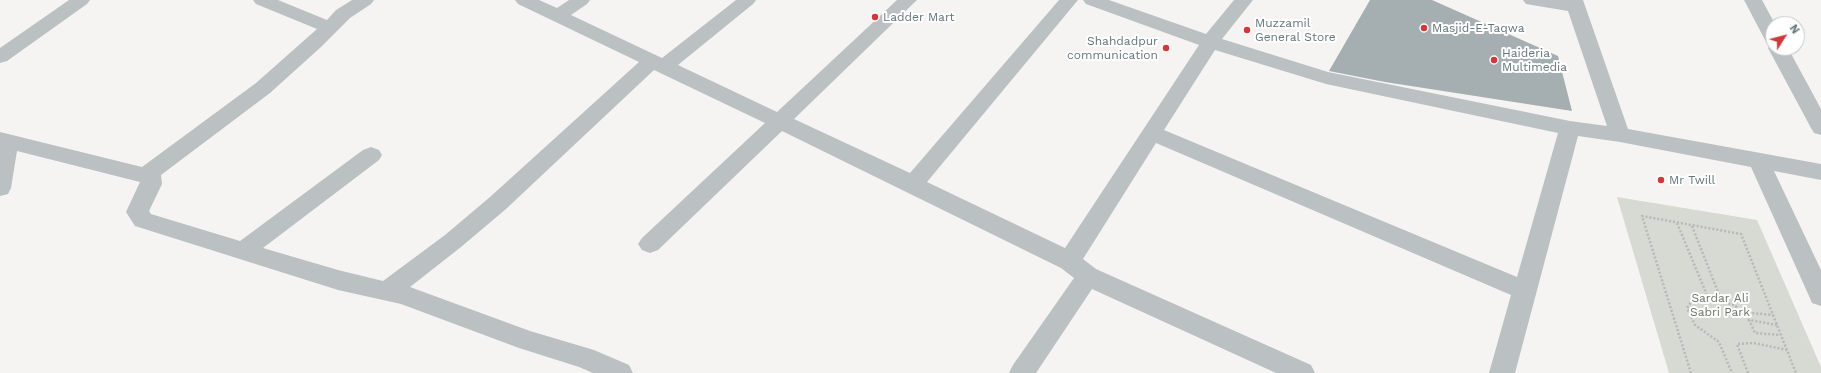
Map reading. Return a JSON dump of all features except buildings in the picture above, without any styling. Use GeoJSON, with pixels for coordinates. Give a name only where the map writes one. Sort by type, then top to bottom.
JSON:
{"type":"FeatureCollection","features":[{"type":"Feature","properties":{"kind":"street"},"geometry":{"type":"LineString","coordinates":[[0,56],[81,0]]}},
{"type":"Feature","properties":{"kind":"street"},"geometry":{"type":"LineString","coordinates":[[262,0],[330,28]]}},
{"type":"Feature","properties":{"kind":"street"},"geometry":{"type":"LineString","coordinates":[[146,175],[263,88],[330,28],[343,14],[365,0]]}},
{"type":"Feature","properties":{"kind":"street"},"geometry":{"type":"LineString","coordinates":[[524,0],[913,184],[1069,261],[1088,276],[1302,373]]}},
{"type":"Feature","properties":{"kind":"street"},"geometry":{"type":"LineString","coordinates":[[558,16],[581,0]]}},
{"type":"Feature","properties":{"kind":"street"},"geometry":{"type":"LineString","coordinates":[[387,291],[453,241],[657,64],[747,0]]}},
{"type":"Feature","properties":{"kind":"street"},"geometry":{"type":"LineString","coordinates":[[650,244],[778,121],[908,0]]}},
{"type":"Feature","properties":{"kind":"street"},"geometry":{"type":"LineString","coordinates":[[913,184],[1069,0]]}},
{"type":"Feature","properties":{"kind":"street"},"geometry":{"type":"LineString","coordinates":[[1092,0],[1210,42],[1326,78],[1570,128],[1620,135],[1821,172]]}},
{"type":"Feature","properties":{"kind":"street"},"geometry":{"type":"LineString","coordinates":[[1069,261],[1210,42],[1244,0]]}},
{"type":"Feature","properties":{"kind":"street"},"geometry":{"type":"LineString","coordinates":[[1532,0],[1575,3],[1620,135]]}},
{"type":"Feature","properties":{"kind":"street"},"geometry":{"type":"LineString","coordinates":[[1753,0],[1765,23]]}},
{"type":"Feature","properties":{"kind":"street"},"geometry":{"type":"LineString","coordinates":[[1782,56],[1821,128]]}},
{"type":"Feature","properties":{"kind":"street"},"geometry":{"type":"LineString","coordinates":[[1502,373],[1570,128]]}},
{"type":"Feature","properties":{"kind":"street"},"geometry":{"type":"LineString","coordinates":[[1151,133],[1524,290]]}},
{"type":"Feature","properties":{"kind":"street"},"geometry":{"type":"LineString","coordinates":[[0,188],[4,140],[124,172],[146,175],[151,177],[151,184],[137,212],[142,220],[338,280],[404,295],[528,341],[585,358],[620,373]]}},
{"type":"Feature","properties":{"kind":"street"},"geometry":{"type":"LineString","coordinates":[[244,250],[371,155]]}},
{"type":"Feature","properties":{"kind":"street"},"geometry":{"type":"LineString","coordinates":[[1759,161],[1821,296]]}},
{"type":"Feature","properties":{"kind":"street"},"geometry":{"type":"LineString","coordinates":[[1022,373],[1088,276]]}},
{"type":"Feature","properties":{"kind":"path"},"geometry":{"type":"LineString","coordinates":[[1690,373],[1642,216],[1741,234],[1796,373]]}},
{"type":"Feature","properties":{"kind":"path"},"geometry":{"type":"LineString","coordinates":[[1677,223],[1709,300],[1693,299],[1687,308],[1695,325],[1720,342],[1732,373]]}},
{"type":"Feature","properties":{"kind":"path"},"geometry":{"type":"LineString","coordinates":[[1692,226],[1722,302],[1735,306],[1740,312],[1773,315]]}},
{"type":"Feature","properties":{"kind":"path"},"geometry":{"type":"LineString","coordinates":[[1777,325],[1750,320],[1755,332],[1780,335]]}},
{"type":"Feature","properties":{"kind":"path"},"geometry":{"type":"LineString","coordinates":[[1748,373],[1737,344],[1754,343],[1787,350]]}},
{"type":"Feature","properties":{"kind":"green space","name":"Sardar Ali Sabri Park"},"geometry":{"type":"Polygon","coordinates":[[[1617,197],[1757,220],[1821,367],[1821,373],[1669,373],[1617,197]]]}},
{"type":"Feature","properties":{"kind":"place","name":"Ladder Mart"},"geometry":{"type":"Point","coordinates":[875,17]}},
{"type":"Feature","properties":{"kind":"place","name":"Masjid-E-Taqwa"},"geometry":{"type":"Point","coordinates":[1424,28]}},
{"type":"Feature","properties":{"kind":"place","name":"Muzzamil General Store"},"geometry":{"type":"Point","coordinates":[1247,30]}},
{"type":"Feature","properties":{"kind":"place","name":"Shahdadpur communication"},"geometry":{"type":"Point","coordinates":[1166,48]}},
{"type":"Feature","properties":{"kind":"place","name":"Haideria Multimedia"},"geometry":{"type":"Point","coordinates":[1494,60]}},
{"type":"Feature","properties":{"kind":"place","name":"Mr Twill"},"geometry":{"type":"Point","coordinates":[1661,180]}}]}
